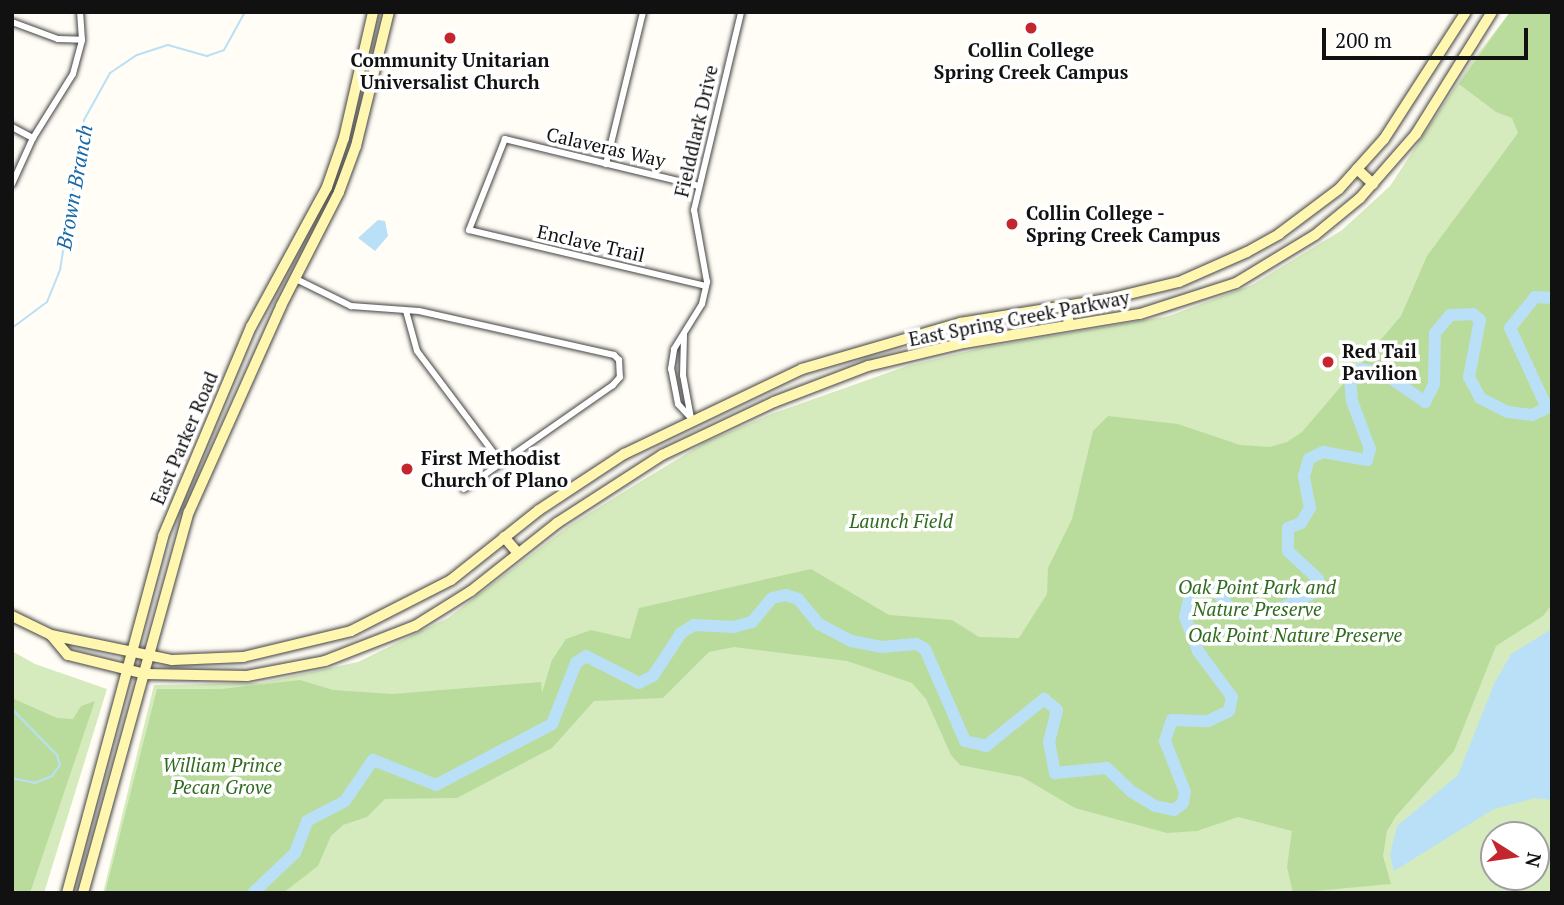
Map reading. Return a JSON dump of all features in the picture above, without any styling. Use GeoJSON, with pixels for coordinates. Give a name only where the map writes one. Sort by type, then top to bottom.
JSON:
{"type":"FeatureCollection","features":[{"type":"Feature","properties":{"kind":"main road","name":"East Parker Road"},"geometry":{"type":"LineString","coordinates":[[67,893],[129,671],[163,536],[201,440],[280,271],[327,187],[359,81],[373,12]]}},
{"type":"Feature","properties":{"kind":"main road","name":"East Parker Road"},"geometry":{"type":"LineString","coordinates":[[83,893],[189,512],[294,278],[339,192],[354,151],[389,12]]}},
{"type":"Feature","properties":{"kind":"main road","name":"East Spring Creek Parkway"},"geometry":{"type":"LineString","coordinates":[[51,635],[149,656],[243,657],[351,631],[451,580],[504,537],[601,468],[691,418],[802,369],[871,346],[1015,311],[1108,299],[1214,270],[1279,234],[1357,169],[1406,108],[1466,12]]}},
{"type":"Feature","properties":{"kind":"main road","name":"East Spring Creek Parkway"},"geometry":{"type":"LineString","coordinates":[[51,635],[68,655],[145,674],[247,676],[325,661],[415,626],[471,592],[517,553],[589,500],[700,435],[868,366],[964,343],[1167,307],[1236,283],[1315,235],[1373,184],[1416,134],[1492,12]]}},
{"type":"Feature","properties":{"kind":"main road"},"geometry":{"type":"LineString","coordinates":[[359,81],[372,83]]}},
{"type":"Feature","properties":{"kind":"main road"},"geometry":{"type":"LineString","coordinates":[[341,147],[354,151]]}},
{"type":"Feature","properties":{"kind":"main road"},"geometry":{"type":"LineString","coordinates":[[1357,169],[1373,184]]}},
{"type":"Feature","properties":{"kind":"main road"},"geometry":{"type":"LineString","coordinates":[[327,187],[339,192]]}},
{"type":"Feature","properties":{"kind":"main road"},"geometry":{"type":"LineString","coordinates":[[280,271],[294,278]]}},
{"type":"Feature","properties":{"kind":"main road"},"geometry":{"type":"LineString","coordinates":[[1066,304],[1069,325]]}},
{"type":"Feature","properties":{"kind":"main road"},"geometry":{"type":"LineString","coordinates":[[691,418],[700,435]]}},
{"type":"Feature","properties":{"kind":"main road"},"geometry":{"type":"LineString","coordinates":[[201,440],[216,448]]}},
{"type":"Feature","properties":{"kind":"main road"},"geometry":{"type":"LineString","coordinates":[[504,537],[517,553]]}},
{"type":"Feature","properties":{"kind":"main road"},"geometry":{"type":"LineString","coordinates":[[12,616],[51,635]]}},
{"type":"Feature","properties":{"kind":"street"},"geometry":{"type":"LineString","coordinates":[[12,184],[33,138],[65,90],[82,40],[80,12]]}},
{"type":"Feature","properties":{"kind":"street"},"geometry":{"type":"LineString","coordinates":[[606,163],[643,12]]}},
{"type":"Feature","properties":{"kind":"street","name":"Fielddlark Drive"},"geometry":{"type":"LineString","coordinates":[[691,418],[678,404],[671,369],[674,349],[702,304],[706,262],[694,210],[741,12]]}},
{"type":"Feature","properties":{"kind":"street"},"geometry":{"type":"LineString","coordinates":[[12,22],[58,39],[82,40]]}},
{"type":"Feature","properties":{"kind":"street"},"geometry":{"type":"LineString","coordinates":[[12,127],[33,138]]}},
{"type":"Feature","properties":{"kind":"street","name":"Calaveras Way"},"geometry":{"type":"LineString","coordinates":[[469,230],[505,139],[699,186]]}},
{"type":"Feature","properties":{"kind":"street","name":"Enclave Trail"},"geometry":{"type":"LineString","coordinates":[[469,230],[705,286]]}},
{"type":"Feature","properties":{"kind":"street"},"geometry":{"type":"LineString","coordinates":[[294,278],[351,306],[405,311],[601,352],[619,360],[620,377],[613,385],[500,461],[464,489]]}},
{"type":"Feature","properties":{"kind":"street"},"geometry":{"type":"LineString","coordinates":[[405,311],[417,351],[500,461]]}},
{"type":"Feature","properties":{"kind":"street","name":"Fielddlark Drive"},"geometry":{"type":"LineString","coordinates":[[684,335],[683,375],[691,418]]}},
{"type":"Feature","properties":{"kind":"green space","name":"Oak Point Park and Nature Preserve"},"geometry":{"type":"Polygon","coordinates":[[[1510,12],[1552,12],[1552,893],[103,893],[154,685],[260,683],[358,662],[448,618],[569,526],[706,442],[774,413],[907,366],[981,348],[1169,316],[1252,285],[1342,230],[1390,186],[1473,60],[1510,12]]]}},
{"type":"Feature","properties":{"kind":"green space","name":"Oak Point Nature Preserve"},"geometry":{"type":"Polygon","coordinates":[[[1510,12],[1552,12],[1552,604],[1543,616],[1496,646],[1454,751],[1396,816],[1387,831],[1383,856],[1391,884],[1293,893],[1287,867],[1292,831],[1238,817],[1197,831],[1167,833],[1075,808],[1022,777],[960,765],[951,755],[926,699],[912,683],[847,661],[734,647],[709,652],[663,698],[594,701],[552,748],[457,798],[385,799],[367,817],[343,825],[331,836],[318,866],[283,893],[105,893],[157,689],[222,689],[300,680],[333,690],[393,694],[541,682],[542,693],[552,660],[566,639],[591,630],[630,639],[639,608],[811,569],[889,615],[952,620],[979,637],[1019,638],[1047,594],[1048,568],[1072,519],[1093,431],[1108,416],[1178,424],[1240,445],[1270,447],[1287,442],[1302,432],[1401,316],[1427,256],[1518,133],[1512,118],[1496,112],[1459,84],[1510,12]]]}},
{"type":"Feature","properties":{"kind":"green space"},"geometry":{"type":"Polygon","coordinates":[[[12,651],[35,664],[107,689],[44,893],[12,893],[12,651]]]}},
{"type":"Feature","properties":{"kind":"green space"},"geometry":{"type":"Polygon","coordinates":[[[12,698],[57,718],[73,719],[81,706],[95,701],[30,893],[12,893],[12,698]]]}},
{"type":"Feature","properties":{"kind":"water"},"geometry":{"type":"Polygon","coordinates":[[[378,220],[385,221],[388,236],[375,251],[358,238],[378,220]]]}},
{"type":"Feature","properties":{"kind":"water"},"geometry":{"type":"Polygon","coordinates":[[[1552,629],[1552,800],[1535,798],[1494,809],[1394,871],[1390,855],[1397,826],[1458,775],[1494,684],[1511,654],[1552,629]]]}},
{"type":"Feature","properties":{"kind":"waterway","name":"Brown Branch"},"geometry":{"type":"LineString","coordinates":[[12,328],[47,302],[60,270],[84,120],[110,73],[137,55],[168,45],[207,56],[224,50],[245,12]]}},
{"type":"Feature","properties":{"kind":"waterway"},"geometry":{"type":"LineString","coordinates":[[253,893],[295,853],[307,821],[345,801],[373,760],[436,785],[552,724],[576,663],[586,656],[639,683],[653,676],[681,633],[694,625],[734,627],[752,622],[772,598],[786,595],[798,599],[819,624],[851,641],[882,647],[916,644],[925,649],[965,741],[986,746],[1044,699],[1057,710],[1049,742],[1055,773],[1107,768],[1132,792],[1155,806],[1174,810],[1183,803],[1185,792],[1165,741],[1172,720],[1208,721],[1229,711],[1232,697],[1198,651],[1185,617],[1191,591],[1201,586],[1215,590],[1235,614],[1269,614],[1315,592],[1318,579],[1288,551],[1288,528],[1301,523],[1310,508],[1304,476],[1309,459],[1323,452],[1367,460],[1370,449],[1352,401],[1350,377],[1361,369],[1385,374],[1425,402],[1434,384],[1435,333],[1450,315],[1473,314],[1480,320],[1469,377],[1480,398],[1508,412],[1532,415],[1547,408],[1510,328],[1535,297],[1552,298]]}},
{"type":"Feature","properties":{"kind":"waterway","name":"Brown Branch"},"geometry":{"type":"LineString","coordinates":[[12,709],[57,755],[60,765],[52,776],[35,783],[12,778]]}},
{"type":"Feature","properties":{"kind":"place","name":"Collin College Spring Creek Campus"},"geometry":{"type":"Point","coordinates":[1031,28]}},
{"type":"Feature","properties":{"kind":"place","name":"Community Unitarian Universalist Church"},"geometry":{"type":"Point","coordinates":[450,38]}},
{"type":"Feature","properties":{"kind":"place","name":"Collin College - Spring Creek Campus"},"geometry":{"type":"Point","coordinates":[1012,224]}},
{"type":"Feature","properties":{"kind":"place","name":"Red Tail Pavilion"},"geometry":{"type":"Point","coordinates":[1328,362]}},
{"type":"Feature","properties":{"kind":"place","name":"First Methodist Church of Plano"},"geometry":{"type":"Point","coordinates":[407,469]}},
{"type":"Feature","properties":{"kind":"park label","name":"Launch Field"},"geometry":{"type":"Point","coordinates":[901,521]}},
{"type":"Feature","properties":{"kind":"park label","name":"William Prince Pecan Grove"},"geometry":{"type":"Point","coordinates":[222,776]}}]}
